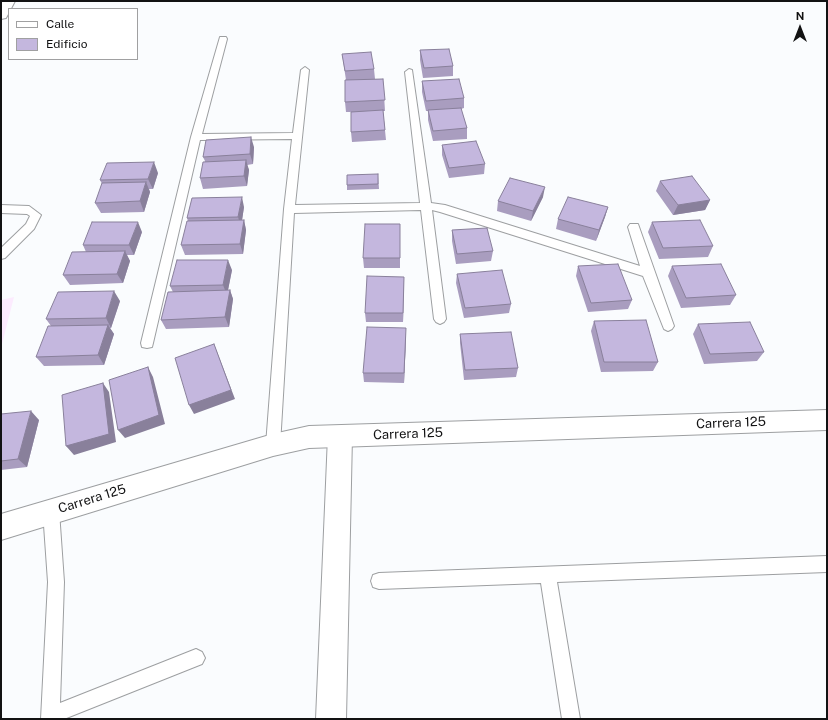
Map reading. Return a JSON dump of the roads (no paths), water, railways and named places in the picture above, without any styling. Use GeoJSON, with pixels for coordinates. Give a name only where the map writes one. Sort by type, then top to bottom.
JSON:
{"type":"FeatureCollection","features":[{"type":"Feature","properties":{"kind":"street"},"geometry":{"type":"LineString","coordinates":[[1,15],[8,1]]}},
{"type":"Feature","properties":{"kind":"street","name":"Carrera 125"},"geometry":{"type":"LineString","coordinates":[[1,527],[273,445],[309,437],[827,420]]}},
{"type":"Feature","properties":{"kind":"street"},"geometry":{"type":"LineString","coordinates":[[331,719],[340,436]]}},
{"type":"Feature","properties":{"kind":"lane"},"geometry":{"type":"LineString","coordinates":[[147,343],[196,137],[223,39]]}},
{"type":"Feature","properties":{"kind":"lane"},"geometry":{"type":"LineString","coordinates":[[273,445],[289,209],[296,136],[305,70]]}},
{"type":"Feature","properties":{"kind":"lane"},"geometry":{"type":"LineString","coordinates":[[409,72],[440,319]]}},
{"type":"Feature","properties":{"kind":"lane"},"geometry":{"type":"LineString","coordinates":[[196,137],[296,136]]}},
{"type":"Feature","properties":{"kind":"lane"},"geometry":{"type":"LineString","coordinates":[[289,209],[426,206],[441,208],[648,273]]}},
{"type":"Feature","properties":{"kind":"lane"},"geometry":{"type":"LineString","coordinates":[[1,209],[29,210],[36,215],[30,226],[1,255]]}},
{"type":"Feature","properties":{"kind":"lane"},"geometry":{"type":"LineString","coordinates":[[634,227],[648,273],[668,326]]}},
{"type":"Feature","properties":{"kind":"lane"},"geometry":{"type":"LineString","coordinates":[[51,511],[56,582],[50,717],[196,658]]}},
{"type":"Feature","properties":{"kind":"lane"},"geometry":{"type":"LineString","coordinates":[[379,581],[827,564]]}},
{"type":"Feature","properties":{"kind":"lane"},"geometry":{"type":"LineString","coordinates":[[548,575],[571,719]]}}]}
